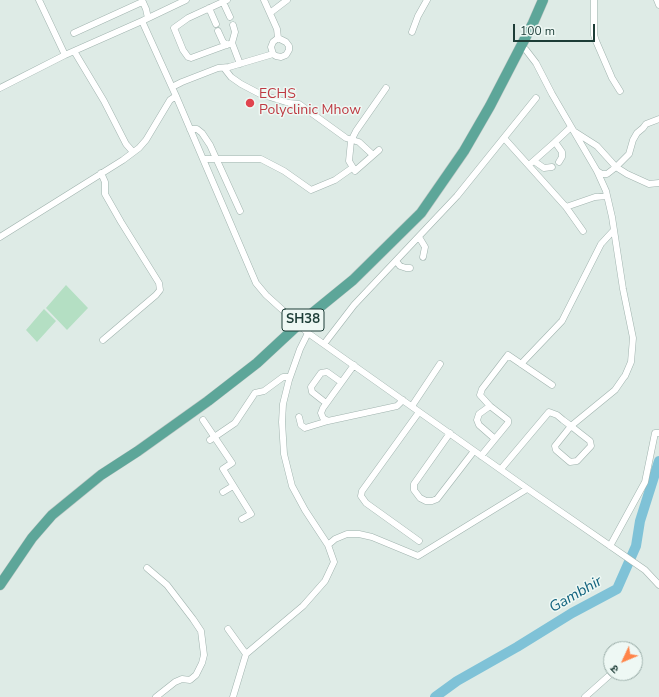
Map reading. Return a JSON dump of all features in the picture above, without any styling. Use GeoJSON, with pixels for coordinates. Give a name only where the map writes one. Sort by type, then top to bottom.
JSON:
{"type":"FeatureCollection","features":[{"type":"Feature","properties":{"kind":"main road","name":"SH38"},"geometry":{"type":"LineString","coordinates":[[0,585],[32,538],[52,515],[101,475],[138,451],[257,363],[299,324],[353,280],[421,213],[468,144],[490,106],[534,23],[543,0]]}},
{"type":"Feature","properties":{"kind":"street"},"geometry":{"type":"LineString","coordinates":[[38,0],[65,56]]}},
{"type":"Feature","properties":{"kind":"street"},"geometry":{"type":"LineString","coordinates":[[264,0],[277,29],[278,38]]}},
{"type":"Feature","properties":{"kind":"street"},"geometry":{"type":"LineString","coordinates":[[270,13],[280,3],[287,0]]}},
{"type":"Feature","properties":{"kind":"street"},"geometry":{"type":"LineString","coordinates":[[412,32],[418,16],[427,0]]}},
{"type":"Feature","properties":{"kind":"street"},"geometry":{"type":"LineString","coordinates":[[594,0],[594,35],[612,78],[620,91]]}},
{"type":"Feature","properties":{"kind":"street"},"geometry":{"type":"LineString","coordinates":[[657,0],[659,5]]}},
{"type":"Feature","properties":{"kind":"street"},"geometry":{"type":"LineString","coordinates":[[74,33],[142,1],[148,18]]}},
{"type":"Feature","properties":{"kind":"street"},"geometry":{"type":"LineString","coordinates":[[0,88],[74,51],[183,1]]}},
{"type":"Feature","properties":{"kind":"street"},"geometry":{"type":"LineString","coordinates":[[230,17],[225,1],[213,5],[188,18],[174,28],[182,50],[188,57],[191,58],[230,44],[235,32],[233,25]]}},
{"type":"Feature","properties":{"kind":"street"},"geometry":{"type":"LineString","coordinates":[[213,5],[216,24]]}},
{"type":"Feature","properties":{"kind":"street"},"geometry":{"type":"LineString","coordinates":[[142,21],[176,96],[256,283],[266,295],[308,333],[527,489],[645,570],[659,585]]}},
{"type":"Feature","properties":{"kind":"street"},"geometry":{"type":"LineString","coordinates":[[218,31],[223,42],[230,44],[240,64]]}},
{"type":"Feature","properties":{"kind":"street"},"geometry":{"type":"LineString","coordinates":[[272,54],[271,47],[273,42],[278,38]]}},
{"type":"Feature","properties":{"kind":"street"},"geometry":{"type":"LineString","coordinates":[[172,87],[211,71],[272,54],[281,57],[286,55],[289,50],[289,46],[286,42],[278,38]]}},
{"type":"Feature","properties":{"kind":"street"},"geometry":{"type":"LineString","coordinates":[[500,469],[549,412],[557,415],[571,426],[590,441],[591,446],[577,461],[570,462],[556,450],[555,446],[571,426],[615,390],[625,377],[631,362],[633,338],[623,289],[612,218],[607,196],[598,171],[572,129],[536,63],[526,50],[520,47]]}},
{"type":"Feature","properties":{"kind":"street"},"geometry":{"type":"LineString","coordinates":[[74,51],[104,101],[126,144],[133,152]]}},
{"type":"Feature","properties":{"kind":"street"},"geometry":{"type":"LineString","coordinates":[[224,68],[241,84],[260,94],[289,103],[299,104],[346,138],[359,142],[373,155]]}},
{"type":"Feature","properties":{"kind":"street"},"geometry":{"type":"LineString","coordinates":[[379,150],[355,171],[352,168],[349,161],[351,140],[386,88]]}},
{"type":"Feature","properties":{"kind":"street"},"geometry":{"type":"LineString","coordinates":[[0,237],[133,152],[146,140],[170,100],[176,96]]}},
{"type":"Feature","properties":{"kind":"street"},"geometry":{"type":"LineString","coordinates":[[324,344],[354,305],[457,196],[536,98]]}},
{"type":"Feature","properties":{"kind":"street"},"geometry":{"type":"LineString","coordinates":[[598,171],[602,174],[607,174],[616,167],[629,154],[636,133],[646,124],[659,119]]}},
{"type":"Feature","properties":{"kind":"street"},"geometry":{"type":"LineString","coordinates":[[190,129],[197,130],[202,133],[210,145],[240,211]]}},
{"type":"Feature","properties":{"kind":"street"},"geometry":{"type":"LineString","coordinates":[[529,165],[572,129]]}},
{"type":"Feature","properties":{"kind":"street"},"geometry":{"type":"LineString","coordinates":[[572,129],[597,146],[616,167],[626,174],[649,184],[659,183]]}},
{"type":"Feature","properties":{"kind":"street"},"geometry":{"type":"LineString","coordinates":[[504,138],[566,207],[583,231]]}},
{"type":"Feature","properties":{"kind":"street"},"geometry":{"type":"LineString","coordinates":[[555,142],[562,152],[562,157],[559,162]]}},
{"type":"Feature","properties":{"kind":"street"},"geometry":{"type":"LineString","coordinates":[[202,158],[261,159],[284,171],[311,190],[335,180],[352,168]]}},
{"type":"Feature","properties":{"kind":"street"},"geometry":{"type":"LineString","coordinates":[[534,161],[544,168],[552,167]]}},
{"type":"Feature","properties":{"kind":"street"},"geometry":{"type":"LineString","coordinates":[[102,173],[105,182],[105,194],[159,283],[160,290],[103,340]]}},
{"type":"Feature","properties":{"kind":"street"},"geometry":{"type":"LineString","coordinates":[[566,207],[595,197],[607,196]]}},
{"type":"Feature","properties":{"kind":"street"},"geometry":{"type":"LineString","coordinates":[[521,364],[562,321],[601,244],[613,231]]}},
{"type":"Feature","properties":{"kind":"street"},"geometry":{"type":"LineString","coordinates":[[419,237],[425,247],[423,257]]}},
{"type":"Feature","properties":{"kind":"street"},"geometry":{"type":"LineString","coordinates":[[396,261],[400,266],[410,268]]}},
{"type":"Feature","properties":{"kind":"street"},"geometry":{"type":"LineString","coordinates":[[233,697],[246,654],[303,606],[325,581],[334,562],[328,545],[292,486],[284,454],[282,422],[283,404],[290,377],[300,349],[308,333]]}},
{"type":"Feature","properties":{"kind":"street"},"geometry":{"type":"LineString","coordinates":[[481,456],[508,423],[508,420],[490,406],[480,395],[482,389],[508,355],[552,385]]}},
{"type":"Feature","properties":{"kind":"street"},"geometry":{"type":"LineString","coordinates":[[412,406],[440,364]]}},
{"type":"Feature","properties":{"kind":"street"},"geometry":{"type":"LineString","coordinates":[[328,421],[323,418],[321,413],[326,403],[354,365]]}},
{"type":"Feature","properties":{"kind":"street"},"geometry":{"type":"LineString","coordinates":[[326,403],[312,392],[311,387],[321,373],[327,372],[342,382]]}},
{"type":"Feature","properties":{"kind":"street"},"geometry":{"type":"LineString","coordinates":[[212,438],[235,423],[255,393],[264,391],[283,377],[290,377]]}},
{"type":"Feature","properties":{"kind":"street"},"geometry":{"type":"LineString","coordinates":[[299,417],[301,426],[305,428],[328,421],[397,406],[404,400]]}},
{"type":"Feature","properties":{"kind":"street"},"geometry":{"type":"LineString","coordinates":[[490,406],[479,414],[477,420],[479,425],[496,439]]}},
{"type":"Feature","properties":{"kind":"street"},"geometry":{"type":"LineString","coordinates":[[419,412],[366,485],[361,496],[366,503],[419,541]]}},
{"type":"Feature","properties":{"kind":"street"},"geometry":{"type":"LineString","coordinates":[[203,420],[212,438],[232,463],[223,469],[251,514],[242,519]]}},
{"type":"Feature","properties":{"kind":"street"},"geometry":{"type":"LineString","coordinates":[[450,433],[414,484],[414,490],[420,498],[426,502],[437,499],[474,450]]}},
{"type":"Feature","properties":{"kind":"street"},"geometry":{"type":"LineString","coordinates":[[610,546],[645,482],[657,433]]}},
{"type":"Feature","properties":{"kind":"street"},"geometry":{"type":"LineString","coordinates":[[223,492],[233,486]]}},
{"type":"Feature","properties":{"kind":"street"},"geometry":{"type":"LineString","coordinates":[[328,545],[335,538],[347,534],[358,534],[372,537],[418,556],[527,489]]}},
{"type":"Feature","properties":{"kind":"street"},"geometry":{"type":"LineString","coordinates":[[147,568],[167,585],[201,631],[204,655],[196,675],[190,680],[182,679],[175,682],[156,697]]}},
{"type":"Feature","properties":{"kind":"street"},"geometry":{"type":"LineString","coordinates":[[228,629],[246,654]]}},
{"type":"Feature","properties":{"kind":"street"},"geometry":{"type":"LineString","coordinates":[[584,697],[603,681]]}},
{"type":"Feature","properties":{"kind":"green space"},"geometry":{"type":"Polygon","coordinates":[[[66,285],[88,308],[67,330],[46,308],[66,285]]]}},
{"type":"Feature","properties":{"kind":"green space"},"geometry":{"type":"Polygon","coordinates":[[[44,309],[56,321],[37,342],[26,330],[44,309]]]}},
{"type":"Feature","properties":{"kind":"waterway","name":"Gambhir"},"geometry":{"type":"LineString","coordinates":[[435,697],[457,681],[517,647],[572,613],[617,589],[636,546],[640,521],[659,461]]}},
{"type":"Feature","properties":{"kind":"place","name":"ECHS Polyclinic Mhow"},"geometry":{"type":"Point","coordinates":[250,103]}}]}
